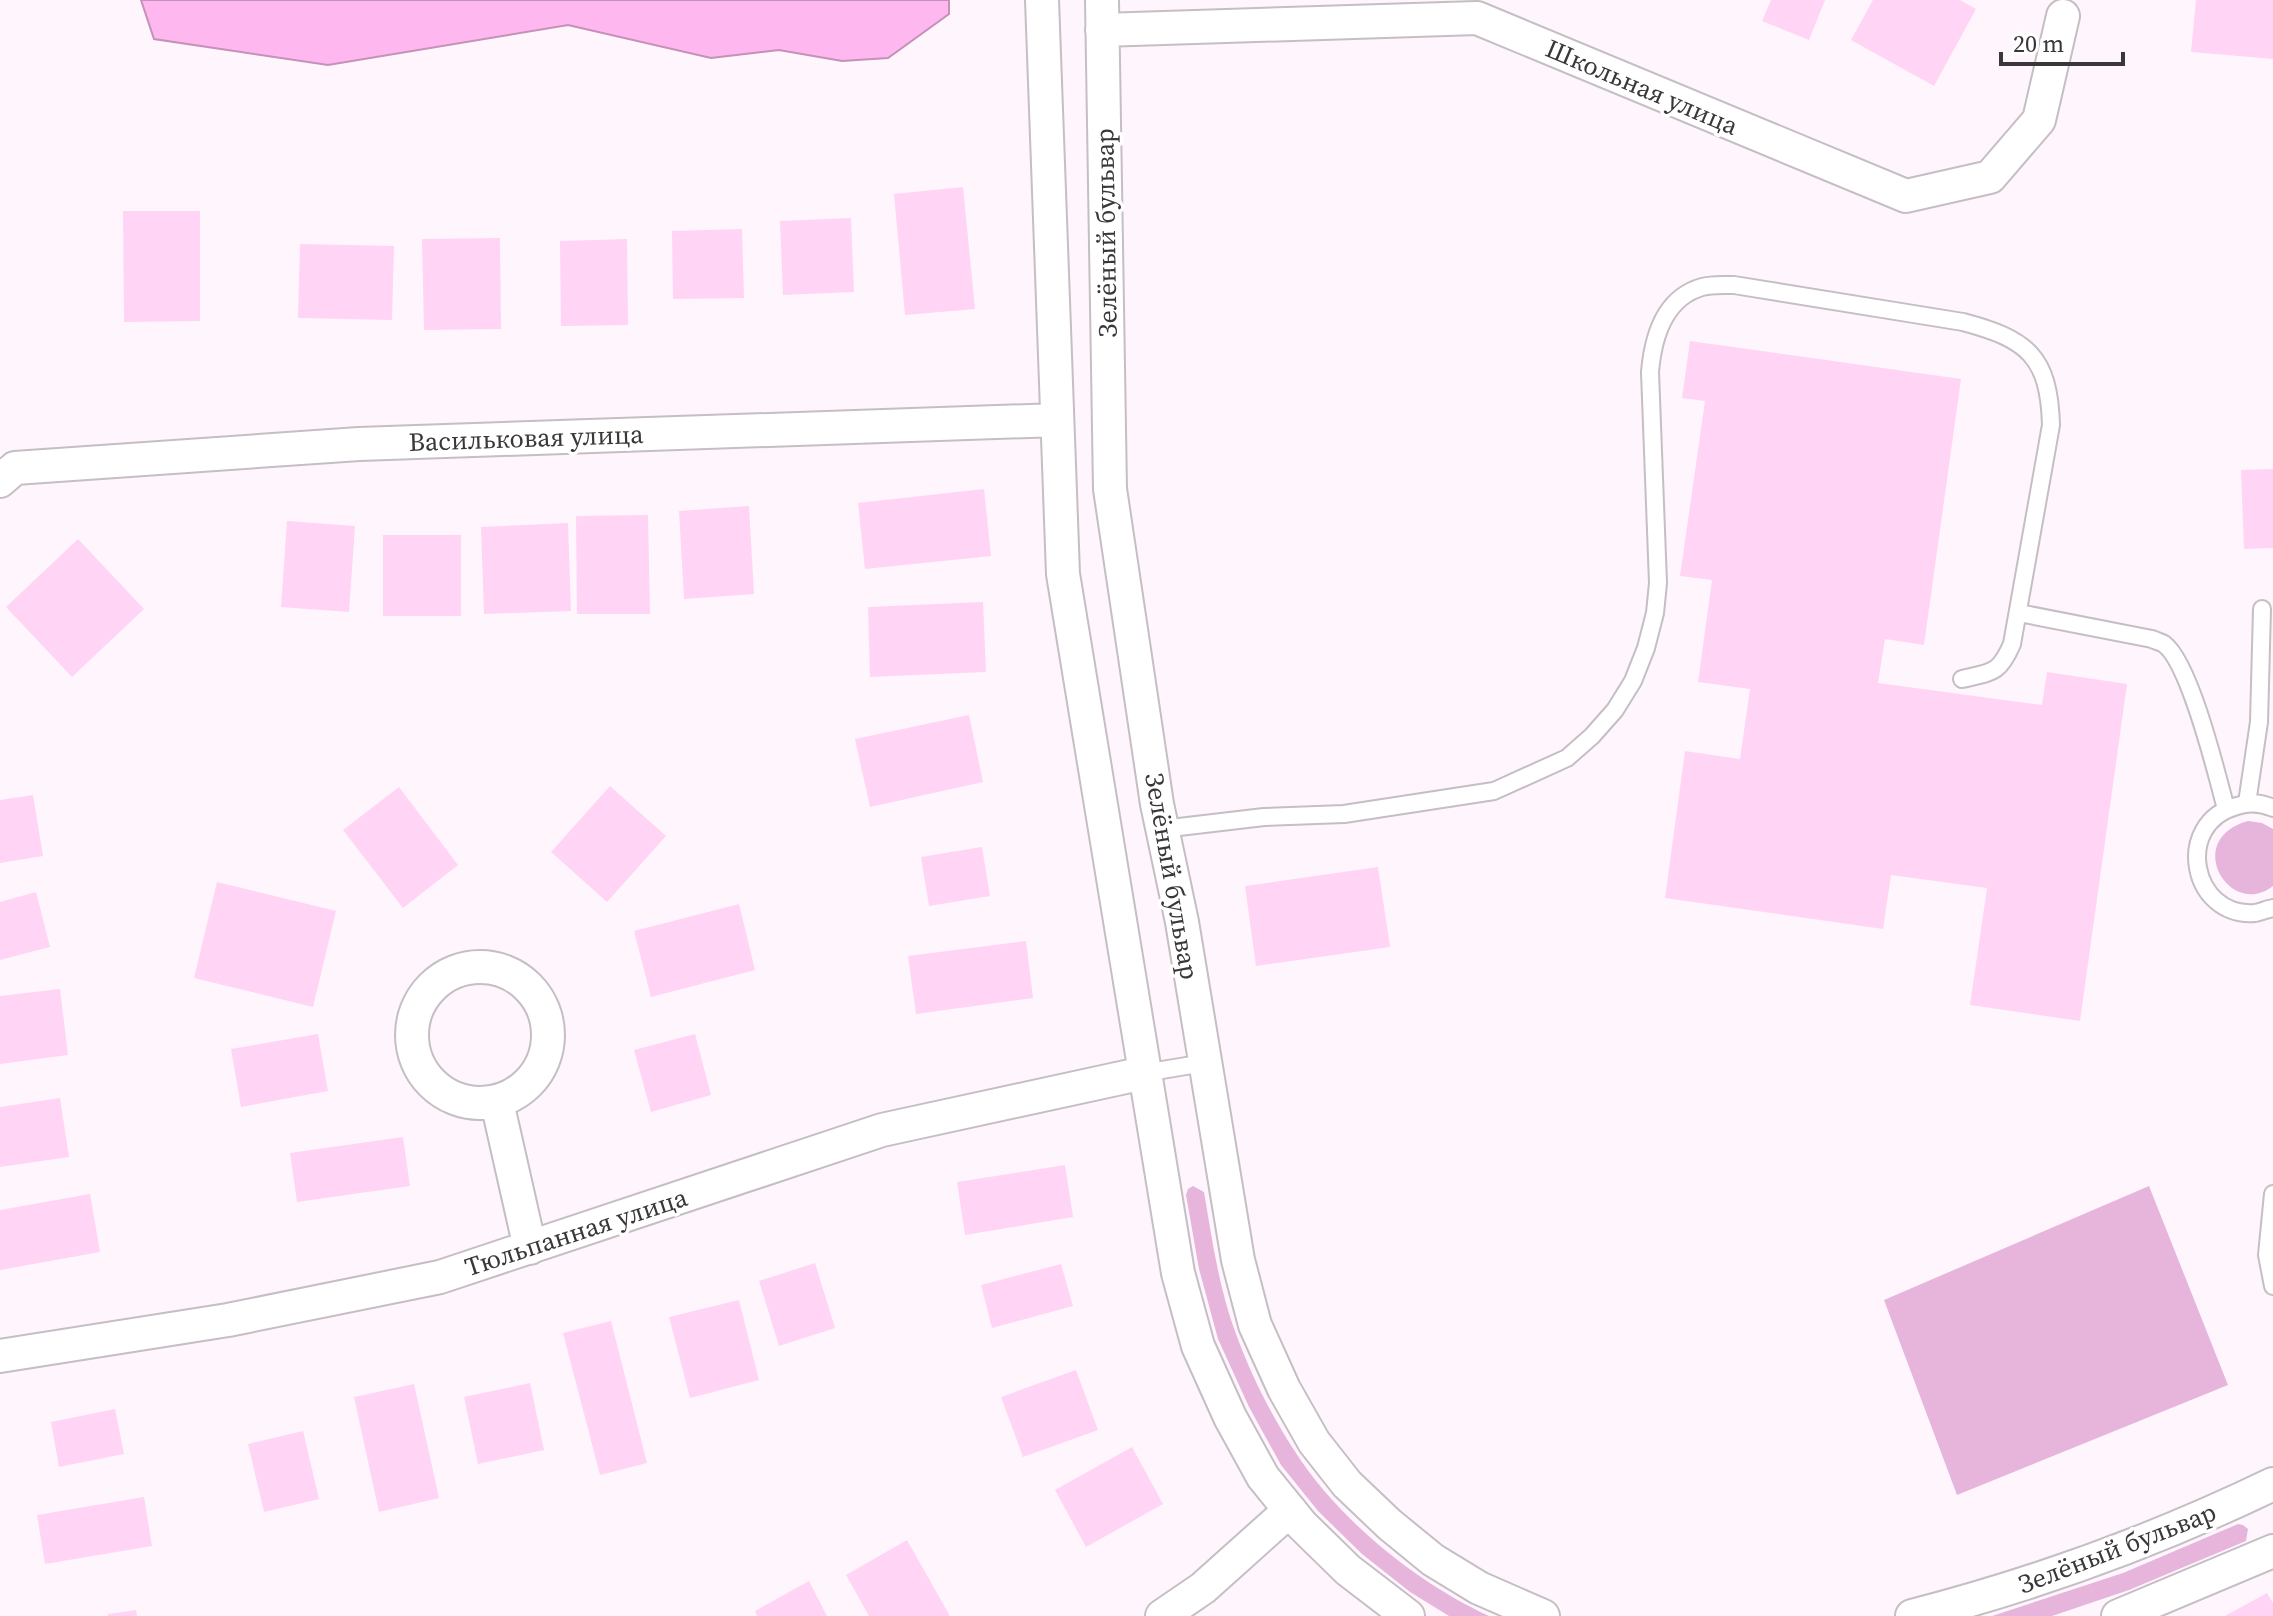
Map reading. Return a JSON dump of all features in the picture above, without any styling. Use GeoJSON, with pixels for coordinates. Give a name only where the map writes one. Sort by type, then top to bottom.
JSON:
{"type":"FeatureCollection","features":[{"type":"Feature","properties":{"kind":"street","name":"Зелёный бульвар"},"geometry":{"type":"LineString","coordinates":[[1042,0],[1063,574],[1178,1273],[1198,1346],[1230,1417],[1263,1477],[1302,1525],[1348,1570],[1408,1616]]}},
{"type":"Feature","properties":{"kind":"street","name":"Зелёный бульвар"},"geometry":{"type":"LineString","coordinates":[[1102,15],[1110,489],[1162,829],[1182,922],[1238,1260],[1255,1325],[1284,1389],[1314,1442],[1347,1484],[1433,1560],[1479,1588],[1543,1616]]}},
{"type":"Feature","properties":{"kind":"street","name":"Школьная улица"},"geometry":{"type":"LineString","coordinates":[[1102,15],[1477,18],[1906,196],[1990,177],[2020,143],[2039,120],[2063,16]]}},
{"type":"Feature","properties":{"kind":"street","name":"Васильковая улица"},"geometry":{"type":"LineString","coordinates":[[0,481],[15,468],[359,444],[1057,420]]}},
{"type":"Feature","properties":{"kind":"street"},"geometry":{"type":"LineString","coordinates":[[469,967],[492,967],[503,971],[532,990],[543,1010],[548,1033],[545,1055],[534,1076],[518,1092],[497,1102],[475,1104],[454,1099],[435,1087],[421,1070],[412,1050],[411,1028],[417,1006],[429,988],[447,975],[469,967]]}},
{"type":"Feature","properties":{"kind":"street","name":"Тюльпанная улица"},"geometry":{"type":"LineString","coordinates":[[0,1356],[228,1320],[440,1277],[882,1130],[1144,1073]]}},
{"type":"Feature","properties":{"kind":"street"},"geometry":{"type":"LineString","coordinates":[[497,1102],[530,1248]]}},
{"type":"Feature","properties":{"kind":"street","name":"Зелёный бульвар"},"geometry":{"type":"LineString","coordinates":[[1912,1616],[2008,1589],[2115,1553],[2273,1484]]}},
{"type":"Feature","properties":{"kind":"street"},"geometry":{"type":"LineString","coordinates":[[1162,1616],[1203,1588],[1290,1510]]}},
{"type":"Feature","properties":{"kind":"street"},"geometry":{"type":"LineString","coordinates":[[2118,1616],[2273,1551]]}},
{"type":"Feature","properties":{"kind":"lane"},"geometry":{"type":"LineString","coordinates":[[1162,829],[1264,817],[1344,814],[1494,791],[1567,758],[1592,736],[1615,710],[1633,681],[1655,613],[1658,583],[1650,372],[1652,350],[1669,309],[1687,293],[1705,285],[1734,285],[1963,322],[2011,337],[2028,351],[2043,372],[2050,398],[2051,425],[2012,644],[2004,662],[1990,673],[1962,679]]}},
{"type":"Feature","properties":{"kind":"lane"},"geometry":{"type":"LineString","coordinates":[[2247,803],[2259,722],[2262,609]]}},
{"type":"Feature","properties":{"kind":"lane"},"geometry":{"type":"LineString","coordinates":[[2019,613],[2152,639],[2165,645],[2179,664],[2201,719],[2226,809]]}},
{"type":"Feature","properties":{"kind":"lane"},"geometry":{"type":"LineString","coordinates":[[2273,808],[2247,803],[2226,809],[2209,822],[2199,840],[2196,862],[2202,883],[2214,900],[2233,910],[2255,913],[2273,908]]}},
{"type":"Feature","properties":{"kind":"lane"},"geometry":{"type":"LineString","coordinates":[[1144,1073],[1204,1063]]}},
{"type":"Feature","properties":{"kind":"lane"},"geometry":{"type":"LineString","coordinates":[[2273,1194],[2267,1255],[2273,1286]]}},
{"type":"Feature","properties":{"kind":"shaded area"},"geometry":{"type":"Polygon","coordinates":[[[141,0],[949,0],[949,14],[888,58],[842,61],[779,50],[711,58],[568,25],[328,65],[154,39],[141,0]]]}},
{"type":"Feature","properties":{"kind":"shaded area"},"geometry":{"type":"Polygon","coordinates":[[[2248,821],[2273,829],[2273,886],[2257,894],[2241,893],[2228,885],[2219,873],[2215,858],[2218,844],[2228,830],[2248,821]]]}},
{"type":"Feature","properties":{"kind":"shaded area"},"geometry":{"type":"Polygon","coordinates":[[[1193,1186],[1204,1192],[1221,1282],[1242,1349],[1270,1410],[1296,1453],[1334,1502],[1382,1547],[1435,1586],[1489,1616],[1449,1616],[1410,1592],[1362,1554],[1318,1511],[1281,1465],[1249,1407],[1218,1339],[1199,1269],[1186,1195],[1193,1186]]]}},
{"type":"Feature","properties":{"kind":"shaded area"},"geometry":{"type":"Polygon","coordinates":[[[2149,1186],[2228,1385],[1957,1495],[1884,1300],[2149,1186]]]}},
{"type":"Feature","properties":{"kind":"shaded area"},"geometry":{"type":"Polygon","coordinates":[[[2238,1524],[2248,1529],[2246,1541],[2129,1590],[2052,1616],[1992,1616],[2123,1573],[2238,1524]]]}},
{"type":"Feature","properties":{"kind":"building"},"geometry":{"type":"Polygon","coordinates":[[[1771,0],[1825,0],[1809,40],[1762,21],[1771,0]]]}},
{"type":"Feature","properties":{"kind":"building"},"geometry":{"type":"Polygon","coordinates":[[[1873,0],[1960,0],[1976,9],[1934,86],[1851,40],[1873,0]]]}},
{"type":"Feature","properties":{"kind":"building"},"geometry":{"type":"Polygon","coordinates":[[[2196,0],[2273,0],[2273,59],[2191,52],[2196,0]]]}},
{"type":"Feature","properties":{"kind":"building"},"geometry":{"type":"Polygon","coordinates":[[[963,187],[975,309],[905,315],[894,194],[963,187]]]}},
{"type":"Feature","properties":{"kind":"building"},"geometry":{"type":"Polygon","coordinates":[[[123,211],[200,211],[200,321],[124,322],[123,211]]]}},
{"type":"Feature","properties":{"kind":"building"},"geometry":{"type":"Polygon","coordinates":[[[851,218],[854,292],[783,295],[780,221],[851,218]]]}},
{"type":"Feature","properties":{"kind":"building"},"geometry":{"type":"Polygon","coordinates":[[[742,229],[744,298],[673,299],[672,231],[742,229]]]}},
{"type":"Feature","properties":{"kind":"building"},"geometry":{"type":"Polygon","coordinates":[[[500,238],[501,329],[424,330],[422,239],[500,238]]]}},
{"type":"Feature","properties":{"kind":"building"},"geometry":{"type":"Polygon","coordinates":[[[627,239],[628,325],[561,326],[560,241],[627,239]]]}},
{"type":"Feature","properties":{"kind":"building"},"geometry":{"type":"Polygon","coordinates":[[[300,244],[394,246],[392,320],[298,318],[300,244]]]}},
{"type":"Feature","properties":{"kind":"building"},"geometry":{"type":"Polygon","coordinates":[[[1690,341],[1961,379],[1924,645],[1885,639],[1878,683],[2042,705],[2047,672],[2127,684],[2080,1021],[1970,1005],[1987,888],[1891,875],[1883,929],[1665,898],[1685,751],[1740,759],[1750,689],[1698,682],[1712,580],[1680,576],[1705,401],[1682,398],[1690,341]]]}},
{"type":"Feature","properties":{"kind":"building"},"geometry":{"type":"Polygon","coordinates":[[[2273,469],[2273,548],[2244,549],[2241,470],[2273,469]]]}},
{"type":"Feature","properties":{"kind":"building"},"geometry":{"type":"Polygon","coordinates":[[[984,489],[991,556],[865,569],[858,503],[984,489]]]}},
{"type":"Feature","properties":{"kind":"building"},"geometry":{"type":"Polygon","coordinates":[[[749,506],[754,594],[684,599],[679,511],[749,506]]]}},
{"type":"Feature","properties":{"kind":"building"},"geometry":{"type":"Polygon","coordinates":[[[648,515],[650,614],[577,614],[576,516],[648,515]]]}},
{"type":"Feature","properties":{"kind":"building"},"geometry":{"type":"Polygon","coordinates":[[[287,521],[355,526],[349,612],[281,607],[287,521]]]}},
{"type":"Feature","properties":{"kind":"building"},"geometry":{"type":"Polygon","coordinates":[[[568,523],[571,611],[484,614],[481,527],[568,523]]]}},
{"type":"Feature","properties":{"kind":"building"},"geometry":{"type":"Polygon","coordinates":[[[383,535],[461,535],[461,616],[383,616],[383,535]]]}},
{"type":"Feature","properties":{"kind":"building"},"geometry":{"type":"Polygon","coordinates":[[[78,539],[144,609],[72,677],[6,607],[78,539]]]}},
{"type":"Feature","properties":{"kind":"building"},"geometry":{"type":"Polygon","coordinates":[[[983,602],[986,672],[870,677],[868,607],[983,602]]]}},
{"type":"Feature","properties":{"kind":"building"},"geometry":{"type":"Polygon","coordinates":[[[969,715],[983,782],[870,807],[855,739],[969,715]]]}},
{"type":"Feature","properties":{"kind":"building"},"geometry":{"type":"Polygon","coordinates":[[[610,786],[666,836],[607,902],[551,852],[610,786]]]}},
{"type":"Feature","properties":{"kind":"building"},"geometry":{"type":"Polygon","coordinates":[[[399,787],[458,865],[403,908],[343,830],[399,787]]]}},
{"type":"Feature","properties":{"kind":"building"},"geometry":{"type":"Polygon","coordinates":[[[33,795],[43,856],[0,863],[0,800],[33,795]]]}},
{"type":"Feature","properties":{"kind":"building"},"geometry":{"type":"Polygon","coordinates":[[[982,847],[990,896],[929,906],[921,857],[982,847]]]}},
{"type":"Feature","properties":{"kind":"building"},"geometry":{"type":"Polygon","coordinates":[[[1378,867],[1390,947],[1256,966],[1245,886],[1378,867]]]}},
{"type":"Feature","properties":{"kind":"building"},"geometry":{"type":"Polygon","coordinates":[[[217,882],[336,911],[313,1007],[194,978],[217,882]]]}},
{"type":"Feature","properties":{"kind":"building"},"geometry":{"type":"Polygon","coordinates":[[[36,892],[50,947],[0,960],[0,902],[36,892]]]}},
{"type":"Feature","properties":{"kind":"building"},"geometry":{"type":"Polygon","coordinates":[[[739,904],[755,970],[651,997],[634,931],[739,904]]]}},
{"type":"Feature","properties":{"kind":"building"},"geometry":{"type":"Polygon","coordinates":[[[1026,941],[1033,998],[916,1014],[908,956],[1026,941]]]}},
{"type":"Feature","properties":{"kind":"building"},"geometry":{"type":"Polygon","coordinates":[[[60,989],[68,1055],[0,1064],[0,996],[60,989]]]}},
{"type":"Feature","properties":{"kind":"building"},"geometry":{"type":"Polygon","coordinates":[[[318,1034],[328,1091],[241,1107],[231,1049],[318,1034]]]}},
{"type":"Feature","properties":{"kind":"building"},"geometry":{"type":"Polygon","coordinates":[[[695,1034],[711,1095],[651,1112],[634,1050],[695,1034]]]}},
{"type":"Feature","properties":{"kind":"building"},"geometry":{"type":"Polygon","coordinates":[[[60,1098],[69,1157],[0,1167],[0,1107],[60,1098]]]}},
{"type":"Feature","properties":{"kind":"building"},"geometry":{"type":"Polygon","coordinates":[[[403,1137],[410,1186],[297,1202],[290,1153],[403,1137]]]}},
{"type":"Feature","properties":{"kind":"building"},"geometry":{"type":"Polygon","coordinates":[[[1065,1165],[1073,1217],[965,1235],[957,1182],[1065,1165]]]}},
{"type":"Feature","properties":{"kind":"building"},"geometry":{"type":"Polygon","coordinates":[[[90,1194],[100,1252],[0,1270],[0,1210],[90,1194]]]}},
{"type":"Feature","properties":{"kind":"building"},"geometry":{"type":"Polygon","coordinates":[[[815,1263],[835,1328],[779,1346],[759,1281],[815,1263]]]}},
{"type":"Feature","properties":{"kind":"building"},"geometry":{"type":"Polygon","coordinates":[[[1061,1264],[1073,1306],[992,1328],[981,1285],[1061,1264]]]}},
{"type":"Feature","properties":{"kind":"building"},"geometry":{"type":"Polygon","coordinates":[[[739,1300],[759,1380],[690,1398],[669,1317],[739,1300]]]}},
{"type":"Feature","properties":{"kind":"building"},"geometry":{"type":"Polygon","coordinates":[[[611,1321],[647,1463],[600,1475],[563,1333],[611,1321]]]}},
{"type":"Feature","properties":{"kind":"building"},"geometry":{"type":"Polygon","coordinates":[[[1076,1370],[1098,1430],[1023,1457],[1001,1397],[1076,1370]]]}},
{"type":"Feature","properties":{"kind":"building"},"geometry":{"type":"Polygon","coordinates":[[[530,1383],[544,1450],[478,1464],[464,1397],[530,1383]]]}},
{"type":"Feature","properties":{"kind":"building"},"geometry":{"type":"Polygon","coordinates":[[[414,1384],[439,1498],[379,1512],[354,1397],[414,1384]]]}},
{"type":"Feature","properties":{"kind":"building"},"geometry":{"type":"Polygon","coordinates":[[[115,1409],[124,1454],[59,1467],[51,1422],[115,1409]]]}},
{"type":"Feature","properties":{"kind":"building"},"geometry":{"type":"Polygon","coordinates":[[[303,1431],[319,1499],[264,1512],[248,1444],[303,1431]]]}},
{"type":"Feature","properties":{"kind":"building"},"geometry":{"type":"Polygon","coordinates":[[[1132,1447],[1163,1504],[1086,1547],[1055,1490],[1132,1447]]]}},
{"type":"Feature","properties":{"kind":"building"},"geometry":{"type":"Polygon","coordinates":[[[144,1497],[152,1546],[45,1564],[37,1515],[144,1497]]]}},
{"type":"Feature","properties":{"kind":"building"},"geometry":{"type":"Polygon","coordinates":[[[907,1540],[950,1616],[869,1616],[846,1575],[907,1540]]]}},
{"type":"Feature","properties":{"kind":"building"},"geometry":{"type":"Polygon","coordinates":[[[809,1581],[827,1616],[757,1616],[755,1611],[809,1581]]]}},
{"type":"Feature","properties":{"kind":"building"},"geometry":{"type":"Polygon","coordinates":[[[2267,1593],[2273,1603],[2273,1616],[2225,1616],[2267,1593]]]}},
{"type":"Feature","properties":{"kind":"building"},"geometry":{"type":"Polygon","coordinates":[[[136,1610],[137,1616],[108,1616],[108,1614],[136,1610]]]}}]}
